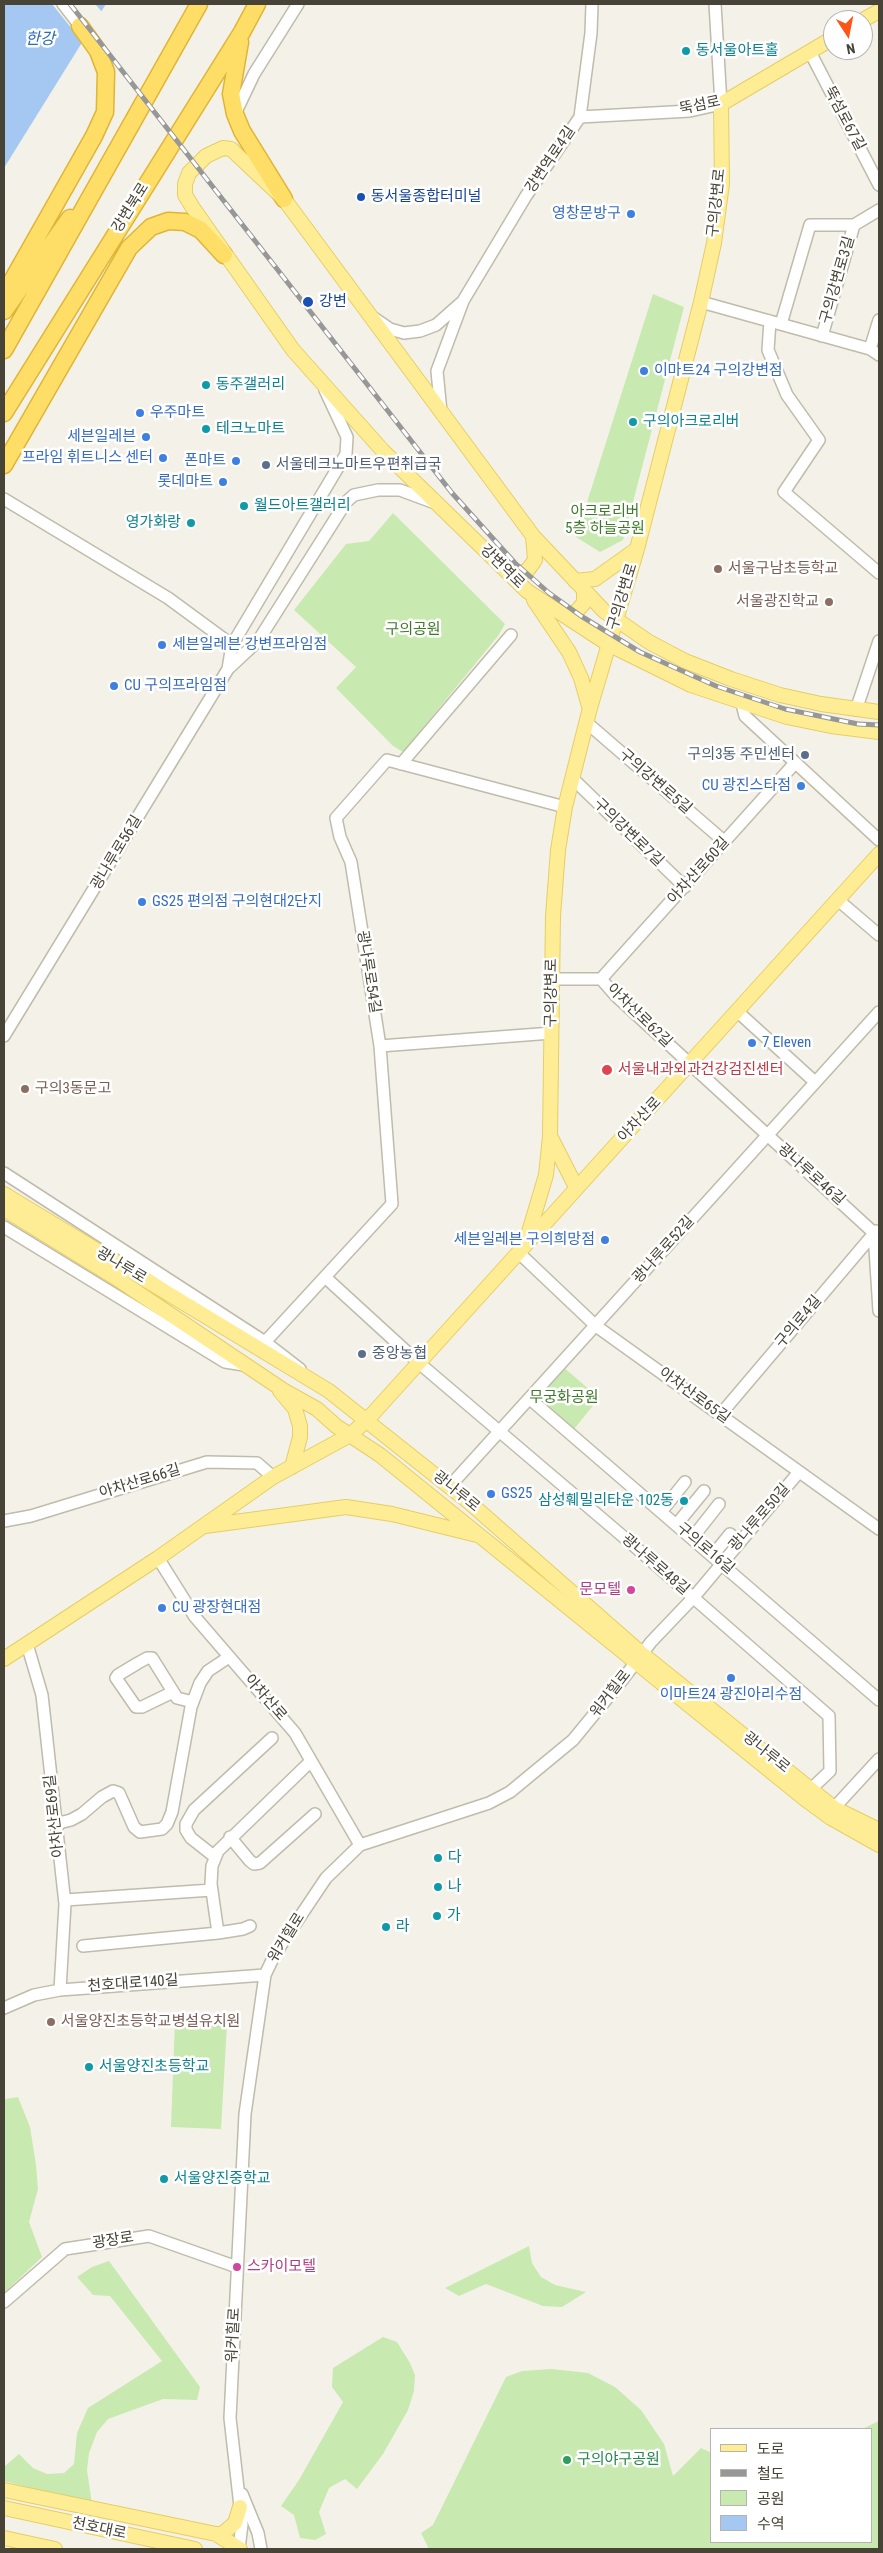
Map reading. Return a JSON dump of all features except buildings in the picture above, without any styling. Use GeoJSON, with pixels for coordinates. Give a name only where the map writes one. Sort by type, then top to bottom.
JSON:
{"type":"FeatureCollection","features":[{"type":"Feature","properties":{"kind":"highway"},"geometry":{"type":"LineString","coordinates":[[184,30],[192,4]]}},
{"type":"Feature","properties":{"kind":"highway"},"geometry":{"type":"LineString","coordinates":[[4,350],[78,223],[199,4]]}},
{"type":"Feature","properties":{"kind":"highway","name":"강변북로"},"geometry":{"type":"LineString","coordinates":[[4,412],[242,32],[257,4]]}},
{"type":"Feature","properties":{"kind":"highway"},"geometry":{"type":"LineString","coordinates":[[4,295],[94,136],[104,112],[106,72],[98,50],[80,26]]}},
{"type":"Feature","properties":{"kind":"highway"},"geometry":{"type":"LineString","coordinates":[[242,32],[231,94],[235,114],[242,131],[284,199]]}},
{"type":"Feature","properties":{"kind":"highway"},"geometry":{"type":"LineString","coordinates":[[4,311],[103,175]]}},
{"type":"Feature","properties":{"kind":"highway"},"geometry":{"type":"LineString","coordinates":[[130,248],[134,204]]}},
{"type":"Feature","properties":{"kind":"highway"},"geometry":{"type":"LineString","coordinates":[[6,458],[130,248],[151,227],[159,222],[178,220],[201,230],[224,255]]}},
{"type":"Feature","properties":{"kind":"main road","name":"뚝섬로"},"geometry":{"type":"LineString","coordinates":[[721,104],[823,44]]}},
{"type":"Feature","properties":{"kind":"main road","name":"구의강변로"},"geometry":{"type":"LineString","coordinates":[[576,1187],[550,1136],[552,979],[557,858],[565,807],[586,722],[637,549],[701,302],[714,243],[722,184],[721,104]]}},
{"type":"Feature","properties":{"kind":"main road","name":"강변역로"},"geometry":{"type":"LineString","coordinates":[[284,199],[231,150],[223,148],[206,156],[189,173],[185,184],[185,194],[224,255],[293,350],[383,451],[527,592],[608,644],[683,681],[742,704],[787,717],[831,726],[879,732]]}},
{"type":"Feature","properties":{"kind":"main road"},"geometry":{"type":"LineString","coordinates":[[284,199],[533,536],[579,586],[616,620],[649,642],[685,661],[731,679],[780,695],[856,710],[879,712]]}},
{"type":"Feature","properties":{"kind":"main road"},"geometry":{"type":"LineString","coordinates":[[504,568],[518,573],[527,571],[536,560],[533,536]]}},
{"type":"Feature","properties":{"kind":"main road"},"geometry":{"type":"LineString","coordinates":[[579,586],[595,579],[637,549]]}},
{"type":"Feature","properties":{"kind":"main road"},"geometry":{"type":"LineString","coordinates":[[560,612],[574,614],[584,603],[579,586]]}},
{"type":"Feature","properties":{"kind":"main road"},"geometry":{"type":"LineString","coordinates":[[527,592],[569,652],[587,693],[590,708]]}},
{"type":"Feature","properties":{"kind":"main road","name":"아차산로"},"geometry":{"type":"LineString","coordinates":[[292,1467],[350,1436],[367,1420],[879,854]]}},
{"type":"Feature","properties":{"kind":"main road"},"geometry":{"type":"LineString","coordinates":[[522,1247],[546,1175],[550,1136]]}},
{"type":"Feature","properties":{"kind":"main road","name":"광나루로"},"geometry":{"type":"LineString","coordinates":[[4,1194],[281,1364],[310,1379],[367,1420],[470,1503],[638,1657],[805,1799],[832,1818],[879,1845]]}},
{"type":"Feature","properties":{"kind":"main road","name":"광나루로"},"geometry":{"type":"LineString","coordinates":[[4,1209],[116,1278],[317,1409],[350,1436],[380,1455],[481,1536],[834,1808],[879,1830]]}},
{"type":"Feature","properties":{"kind":"main road"},"geometry":{"type":"LineString","coordinates":[[4,1659],[158,1558],[273,1477],[292,1467],[300,1437],[300,1426],[295,1409],[269,1379]]}},
{"type":"Feature","properties":{"kind":"main road"},"geometry":{"type":"LineString","coordinates":[[200,1527],[346,1507],[392,1514],[481,1536]]}},
{"type":"Feature","properties":{"kind":"main road"},"geometry":{"type":"LineString","coordinates":[[4,2490],[216,2534],[222,2534],[235,2523],[240,2507]]}},
{"type":"Feature","properties":{"kind":"main road","name":"천호대로"},"geometry":{"type":"LineString","coordinates":[[4,2508],[195,2549]]}},
{"type":"Feature","properties":{"kind":"main road"},"geometry":{"type":"LineString","coordinates":[[216,2534],[239,2549]]}},
{"type":"Feature","properties":{"kind":"main road"},"geometry":{"type":"LineString","coordinates":[[4,2538],[55,2549]]}},
{"type":"Feature","properties":{"kind":"street"},"geometry":{"type":"LineString","coordinates":[[63,4],[80,26]]}},
{"type":"Feature","properties":{"kind":"street"},"geometry":{"type":"LineString","coordinates":[[235,114],[254,74],[298,4]]}},
{"type":"Feature","properties":{"kind":"street","name":"강변역로4길"},"geometry":{"type":"LineString","coordinates":[[441,413],[437,371],[463,301],[526,196],[580,117],[591,33],[592,4]]}},
{"type":"Feature","properties":{"kind":"street","name":"구의강변로"},"geometry":{"type":"LineString","coordinates":[[715,4],[721,104]]}},
{"type":"Feature","properties":{"kind":"street","name":"뚝섬로67길"},"geometry":{"type":"LineString","coordinates":[[810,52],[879,185]]}},
{"type":"Feature","properties":{"kind":"street","name":"뚝섬로"},"geometry":{"type":"LineString","coordinates":[[580,117],[690,111],[721,104]]}},
{"type":"Feature","properties":{"kind":"street"},"geometry":{"type":"LineString","coordinates":[[879,210],[854,225],[810,225],[775,323],[768,350],[787,395],[820,440],[784,492],[879,573]]}},
{"type":"Feature","properties":{"kind":"street","name":"구의강변로3길"},"geometry":{"type":"LineString","coordinates":[[822,336],[854,225]]}},
{"type":"Feature","properties":{"kind":"street","name":"강변역로4길"},"geometry":{"type":"LineString","coordinates":[[368,315],[390,329],[404,333],[436,325],[463,301]]}},
{"type":"Feature","properties":{"kind":"street","name":"구의강변로3길"},"geometry":{"type":"LineString","coordinates":[[701,302],[875,352]]}},
{"type":"Feature","properties":{"kind":"street"},"geometry":{"type":"LineString","coordinates":[[875,352],[879,320]]}},
{"type":"Feature","properties":{"kind":"street","name":"광나루로56길"},"geometry":{"type":"LineString","coordinates":[[228,669],[232,646],[346,454],[347,437],[318,376]]}},
{"type":"Feature","properties":{"kind":"street","name":"광나루로56길"},"geometry":{"type":"LineString","coordinates":[[4,1036],[228,669],[258,641],[346,502],[354,495],[378,490],[400,490],[438,504]]}},
{"type":"Feature","properties":{"kind":"street"},"geometry":{"type":"LineString","coordinates":[[4,499],[168,598],[232,646]]}},
{"type":"Feature","properties":{"kind":"street"},"geometry":{"type":"LineString","coordinates":[[401,764],[511,635]]}},
{"type":"Feature","properties":{"kind":"street"},"geometry":{"type":"LineString","coordinates":[[856,710],[879,641]]}},
{"type":"Feature","properties":{"kind":"street"},"geometry":{"type":"LineString","coordinates":[[742,704],[745,716],[879,840]]}},
{"type":"Feature","properties":{"kind":"street","name":"구의강변로5길"},"geometry":{"type":"LineString","coordinates":[[586,722],[725,842]]}},
{"type":"Feature","properties":{"kind":"street","name":"광나루로54길"},"geometry":{"type":"LineString","coordinates":[[265,1342],[392,1204],[380,1046],[351,862],[340,837],[336,818],[387,760],[565,807]]}},
{"type":"Feature","properties":{"kind":"street","name":"아차산로60길"},"geometry":{"type":"LineString","coordinates":[[601,979],[795,763]]}},
{"type":"Feature","properties":{"kind":"street","name":"구의강변로7길"},"geometry":{"type":"LineString","coordinates":[[572,778],[684,887]]}},
{"type":"Feature","properties":{"kind":"street"},"geometry":{"type":"LineString","coordinates":[[838,900],[879,935]]}},
{"type":"Feature","properties":{"kind":"street","name":"아차산로62길"},"geometry":{"type":"LineString","coordinates":[[552,979],[601,979],[615,995],[690,1065]]}},
{"type":"Feature","properties":{"kind":"street"},"geometry":{"type":"LineString","coordinates":[[738,1012],[815,1082]]}},
{"type":"Feature","properties":{"kind":"street","name":"광나루로52길"},"geometry":{"type":"LineString","coordinates":[[449,1487],[879,1012]]}},
{"type":"Feature","properties":{"kind":"street"},"geometry":{"type":"LineString","coordinates":[[380,1046],[552,1033]]}},
{"type":"Feature","properties":{"kind":"street","name":"광나루로46길"},"geometry":{"type":"LineString","coordinates":[[690,1065],[877,1231]]}},
{"type":"Feature","properties":{"kind":"street"},"geometry":{"type":"LineString","coordinates":[[4,1173],[265,1342],[290,1359],[310,1379]]}},
{"type":"Feature","properties":{"kind":"street"},"geometry":{"type":"LineString","coordinates":[[4,1226],[225,1362],[252,1367]]}},
{"type":"Feature","properties":{"kind":"street"},"geometry":{"type":"LineString","coordinates":[[877,1231],[879,1311]]}},
{"type":"Feature","properties":{"kind":"street","name":"구의로4길"},"geometry":{"type":"LineString","coordinates":[[720,1415],[877,1231]]}},
{"type":"Feature","properties":{"kind":"street","name":"아차산로65길"},"geometry":{"type":"LineString","coordinates":[[522,1247],[596,1326],[879,1530]]}},
{"type":"Feature","properties":{"kind":"street"},"geometry":{"type":"LineString","coordinates":[[326,1277],[418,1363]]}},
{"type":"Feature","properties":{"kind":"street","name":"광나루로48길"},"geometry":{"type":"LineString","coordinates":[[418,1363],[829,1716],[830,1771],[811,1789]]}},
{"type":"Feature","properties":{"kind":"street","name":"구의로16길"},"geometry":{"type":"LineString","coordinates":[[530,1399],[717,1558],[879,1700]]}},
{"type":"Feature","properties":{"kind":"street","name":"아차산로66길"},"geometry":{"type":"LineString","coordinates":[[4,1521],[31,1516],[207,1462],[257,1463],[273,1477]]}},
{"type":"Feature","properties":{"kind":"street","name":"광나루로50길"},"geometry":{"type":"LineString","coordinates":[[638,1657],[693,1598],[717,1558],[740,1542],[799,1472]]}},
{"type":"Feature","properties":{"kind":"street"},"geometry":{"type":"LineString","coordinates":[[661,1512],[685,1482]]}},
{"type":"Feature","properties":{"kind":"street"},"geometry":{"type":"LineString","coordinates":[[676,1524],[704,1491]]}},
{"type":"Feature","properties":{"kind":"street"},"geometry":{"type":"LineString","coordinates":[[693,1538],[719,1504]]}},
{"type":"Feature","properties":{"kind":"street","name":"아차산로"},"geometry":{"type":"LineString","coordinates":[[158,1558],[195,1617],[295,1733],[360,1845]]}},
{"type":"Feature","properties":{"kind":"street","name":"아차산로69길"},"geometry":{"type":"LineString","coordinates":[[26,1644],[42,1695],[65,1900],[60,1990]]}},
{"type":"Feature","properties":{"kind":"street"},"geometry":{"type":"LineString","coordinates":[[55,1824],[71,1820],[82,1814],[102,1797],[113,1791],[119,1793],[134,1827],[140,1832],[162,1829],[167,1824],[172,1812],[193,1702],[200,1683],[208,1671],[229,1657]]}},
{"type":"Feature","properties":{"kind":"street","name":"워커힐로"},"geometry":{"type":"LineString","coordinates":[[239,2549],[242,2524],[233,2461],[230,2418],[245,2114],[264,1975],[275,1954],[326,1878],[360,1845],[490,1803],[510,1792],[573,1740],[638,1657]]}},
{"type":"Feature","properties":{"kind":"street"},"geometry":{"type":"LineString","coordinates":[[173,1692],[142,1708],[136,1707],[116,1678],[147,1658],[152,1658],[173,1692],[182,1700],[193,1702]]}},
{"type":"Feature","properties":{"kind":"street"},"geometry":{"type":"LineString","coordinates":[[215,1857],[201,1848],[191,1838],[186,1830],[186,1824],[194,1810],[272,1738]]}},
{"type":"Feature","properties":{"kind":"street"},"geometry":{"type":"LineString","coordinates":[[834,1808],[879,1759]]}},
{"type":"Feature","properties":{"kind":"street"},"geometry":{"type":"LineString","coordinates":[[218,1933],[212,1890],[212,1866],[218,1850],[311,1761]]}},
{"type":"Feature","properties":{"kind":"street"},"geometry":{"type":"LineString","coordinates":[[230,1837],[250,1861],[254,1864],[260,1863],[315,1814]]}},
{"type":"Feature","properties":{"kind":"street"},"geometry":{"type":"LineString","coordinates":[[65,1900],[212,1890]]}},
{"type":"Feature","properties":{"kind":"street"},"geometry":{"type":"LineString","coordinates":[[83,1946],[218,1933],[250,1926]]}},
{"type":"Feature","properties":{"kind":"street","name":"천호대로140길"},"geometry":{"type":"LineString","coordinates":[[4,2008],[34,1996],[60,1990],[264,1975]]}},
{"type":"Feature","properties":{"kind":"street","name":"광장로"},"geometry":{"type":"LineString","coordinates":[[4,2302],[65,2249],[140,2237],[149,2236],[237,2267]]}},
{"type":"Feature","properties":{"kind":"street","name":"워커힐로"},"geometry":{"type":"LineString","coordinates":[[233,2461],[262,2549]]}},
{"type":"Feature","properties":{"kind":"green space","name":"아크로리버 5층 하늘공원"},"geometry":{"type":"Polygon","coordinates":[[[653,294],[684,307],[623,540],[600,552],[576,537],[653,294]]]}},
{"type":"Feature","properties":{"kind":"green space","name":"구의공원"},"geometry":{"type":"Polygon","coordinates":[[[393,513],[505,624],[498,636],[403,752],[393,746],[336,688],[356,667],[294,610],[346,544],[369,541],[393,513]]]}},
{"type":"Feature","properties":{"kind":"green space","name":"무궁화공원"},"geometry":{"type":"Polygon","coordinates":[[[561,1365],[599,1398],[571,1433],[530,1399],[561,1365]]]}},
{"type":"Feature","properties":{"kind":"green space"},"geometry":{"type":"Polygon","coordinates":[[[175,2021],[227,2024],[221,2129],[171,2127],[175,2021]]]}},
{"type":"Feature","properties":{"kind":"green space"},"geometry":{"type":"Polygon","coordinates":[[[18,2097],[30,2127],[36,2165],[38,2189],[29,2222],[42,2257],[4,2293],[4,2108],[5,2099],[18,2097]]]}},
{"type":"Feature","properties":{"kind":"green space"},"geometry":{"type":"Polygon","coordinates":[[[529,2246],[532,2263],[541,2277],[555,2285],[586,2292],[562,2307],[543,2306],[486,2284],[459,2296],[445,2288],[529,2246]]]}},
{"type":"Feature","properties":{"kind":"green space"},"geometry":{"type":"Polygon","coordinates":[[[109,2261],[200,2387],[197,2400],[163,2399],[108,2419],[97,2432],[89,2453],[87,2470],[92,2504],[4,2481],[4,2465],[19,2454],[33,2468],[47,2474],[64,2473],[74,2464],[77,2433],[88,2408],[162,2361],[110,2296],[93,2295],[77,2277],[92,2267],[109,2261]]]}},
{"type":"Feature","properties":{"kind":"green space"},"geometry":{"type":"Polygon","coordinates":[[[383,2337],[397,2342],[415,2375],[414,2391],[408,2410],[383,2454],[357,2489],[345,2479],[329,2488],[319,2512],[326,2534],[315,2540],[300,2538],[294,2515],[281,2506],[299,2480],[343,2402],[332,2387],[333,2368],[383,2337]]]}},
{"type":"Feature","properties":{"kind":"green space","name":"구의야구공원"},"geometry":{"type":"Polygon","coordinates":[[[552,2369],[588,2373],[615,2387],[641,2410],[664,2444],[673,2476],[701,2448],[710,2452],[710,2543],[873,2543],[873,2428],[864,2428],[879,2421],[879,2549],[429,2549],[421,2533],[433,2525],[506,2377],[522,2371],[552,2369]]]}},
{"type":"Feature","properties":{"kind":"water","name":"한강"},"geometry":{"type":"Polygon","coordinates":[[[4,4],[106,4],[4,168],[4,4]]]}},
{"type":"Feature","properties":{"kind":"pier"},"geometry":{"type":"Polygon","coordinates":[[[52,4],[95,4],[103,13],[84,44],[52,4]]]}},
{"type":"Feature","properties":{"kind":"railway"},"geometry":{"type":"LineString","coordinates":[[70,4],[452,493],[515,563],[549,593],[581,616],[640,652],[716,686],[785,709],[858,724],[879,725]]}},
{"type":"Feature","properties":{"kind":"place","name":"동서울아트홀"},"geometry":{"type":"Point","coordinates":[686,51]}},
{"type":"Feature","properties":{"kind":"place","name":"동서울종합터미널"},"geometry":{"type":"Point","coordinates":[361,197]}},
{"type":"Feature","properties":{"kind":"place","name":"영창문방구"},"geometry":{"type":"Point","coordinates":[631,214]}},
{"type":"Feature","properties":{"kind":"place","name":"강변"},"geometry":{"type":"Point","coordinates":[308,302]}},
{"type":"Feature","properties":{"kind":"place","name":"이마트24 구의강변점"},"geometry":{"type":"Point","coordinates":[644,371]}},
{"type":"Feature","properties":{"kind":"place","name":"동주갤러리"},"geometry":{"type":"Point","coordinates":[206,385]}},
{"type":"Feature","properties":{"kind":"place","name":"우주마트"},"geometry":{"type":"Point","coordinates":[140,413]}},
{"type":"Feature","properties":{"kind":"place","name":"구의아크로리버"},"geometry":{"type":"Point","coordinates":[633,422]}},
{"type":"Feature","properties":{"kind":"place","name":"테크노마트"},"geometry":{"type":"Point","coordinates":[206,429]}},
{"type":"Feature","properties":{"kind":"place","name":"세븐일레븐"},"geometry":{"type":"Point","coordinates":[146,437]}},
{"type":"Feature","properties":{"kind":"place","name":"프라임 휘트니스 센터"},"geometry":{"type":"Point","coordinates":[163,458]}},
{"type":"Feature","properties":{"kind":"place","name":"폰마트"},"geometry":{"type":"Point","coordinates":[236,461]}},
{"type":"Feature","properties":{"kind":"place","name":"서울테크노마트우편취급국"},"geometry":{"type":"Point","coordinates":[266,465]}},
{"type":"Feature","properties":{"kind":"place","name":"롯데마트"},"geometry":{"type":"Point","coordinates":[223,482]}},
{"type":"Feature","properties":{"kind":"place","name":"월드아트갤러리"},"geometry":{"type":"Point","coordinates":[244,506]}},
{"type":"Feature","properties":{"kind":"place","name":"영가화랑"},"geometry":{"type":"Point","coordinates":[191,523]}},
{"type":"Feature","properties":{"kind":"place","name":"서울구남초등학교"},"geometry":{"type":"Point","coordinates":[718,569]}},
{"type":"Feature","properties":{"kind":"place","name":"서울광진학교"},"geometry":{"type":"Point","coordinates":[829,602]}},
{"type":"Feature","properties":{"kind":"place","name":"세븐일레븐 강변프라임점"},"geometry":{"type":"Point","coordinates":[162,645]}},
{"type":"Feature","properties":{"kind":"place","name":"CU 구의프라임점"},"geometry":{"type":"Point","coordinates":[114,686]}},
{"type":"Feature","properties":{"kind":"place","name":"구의3동 주민센터"},"geometry":{"type":"Point","coordinates":[805,755]}},
{"type":"Feature","properties":{"kind":"place","name":"CU 광진스타점"},"geometry":{"type":"Point","coordinates":[801,786]}},
{"type":"Feature","properties":{"kind":"place","name":"GS25 편의점 구의현대2단지"},"geometry":{"type":"Point","coordinates":[142,902]}},
{"type":"Feature","properties":{"kind":"place","name":"7 Eleven"},"geometry":{"type":"Point","coordinates":[752,1043]}},
{"type":"Feature","properties":{"kind":"place","name":"서울내과외과건강검진센터"},"geometry":{"type":"Point","coordinates":[607,1070]}},
{"type":"Feature","properties":{"kind":"place","name":"구의3동문고"},"geometry":{"type":"Point","coordinates":[25,1089]}},
{"type":"Feature","properties":{"kind":"place","name":"세븐일레븐 구의희망점"},"geometry":{"type":"Point","coordinates":[605,1240]}},
{"type":"Feature","properties":{"kind":"place","name":"중앙농협"},"geometry":{"type":"Point","coordinates":[362,1354]}},
{"type":"Feature","properties":{"kind":"place","name":"GS25"},"geometry":{"type":"Point","coordinates":[491,1494]}},
{"type":"Feature","properties":{"kind":"place","name":"삼성훼밀리타운 102동"},"geometry":{"type":"Point","coordinates":[684,1501]}},
{"type":"Feature","properties":{"kind":"place","name":"문모텔"},"geometry":{"type":"Point","coordinates":[631,1590]}},
{"type":"Feature","properties":{"kind":"place","name":"CU 광장현대점"},"geometry":{"type":"Point","coordinates":[162,1608]}},
{"type":"Feature","properties":{"kind":"place","name":"이마트24 광진아리수점"},"geometry":{"type":"Point","coordinates":[731,1678]}},
{"type":"Feature","properties":{"kind":"place","name":"다"},"geometry":{"type":"Point","coordinates":[438,1858]}},
{"type":"Feature","properties":{"kind":"place","name":"나"},"geometry":{"type":"Point","coordinates":[438,1887]}},
{"type":"Feature","properties":{"kind":"place","name":"가"},"geometry":{"type":"Point","coordinates":[437,1916]}},
{"type":"Feature","properties":{"kind":"place","name":"라"},"geometry":{"type":"Point","coordinates":[386,1927]}},
{"type":"Feature","properties":{"kind":"place","name":"서울양진초등학교병설유치원"},"geometry":{"type":"Point","coordinates":[51,2022]}},
{"type":"Feature","properties":{"kind":"place","name":"서울양진초등학교"},"geometry":{"type":"Point","coordinates":[89,2067]}},
{"type":"Feature","properties":{"kind":"place","name":"서울양진중학교"},"geometry":{"type":"Point","coordinates":[164,2179]}},
{"type":"Feature","properties":{"kind":"place","name":"스카이모텔"},"geometry":{"type":"Point","coordinates":[237,2267]}},
{"type":"Feature","properties":{"kind":"place","name":"구의야구공원"},"geometry":{"type":"Point","coordinates":[567,2460]}}]}
